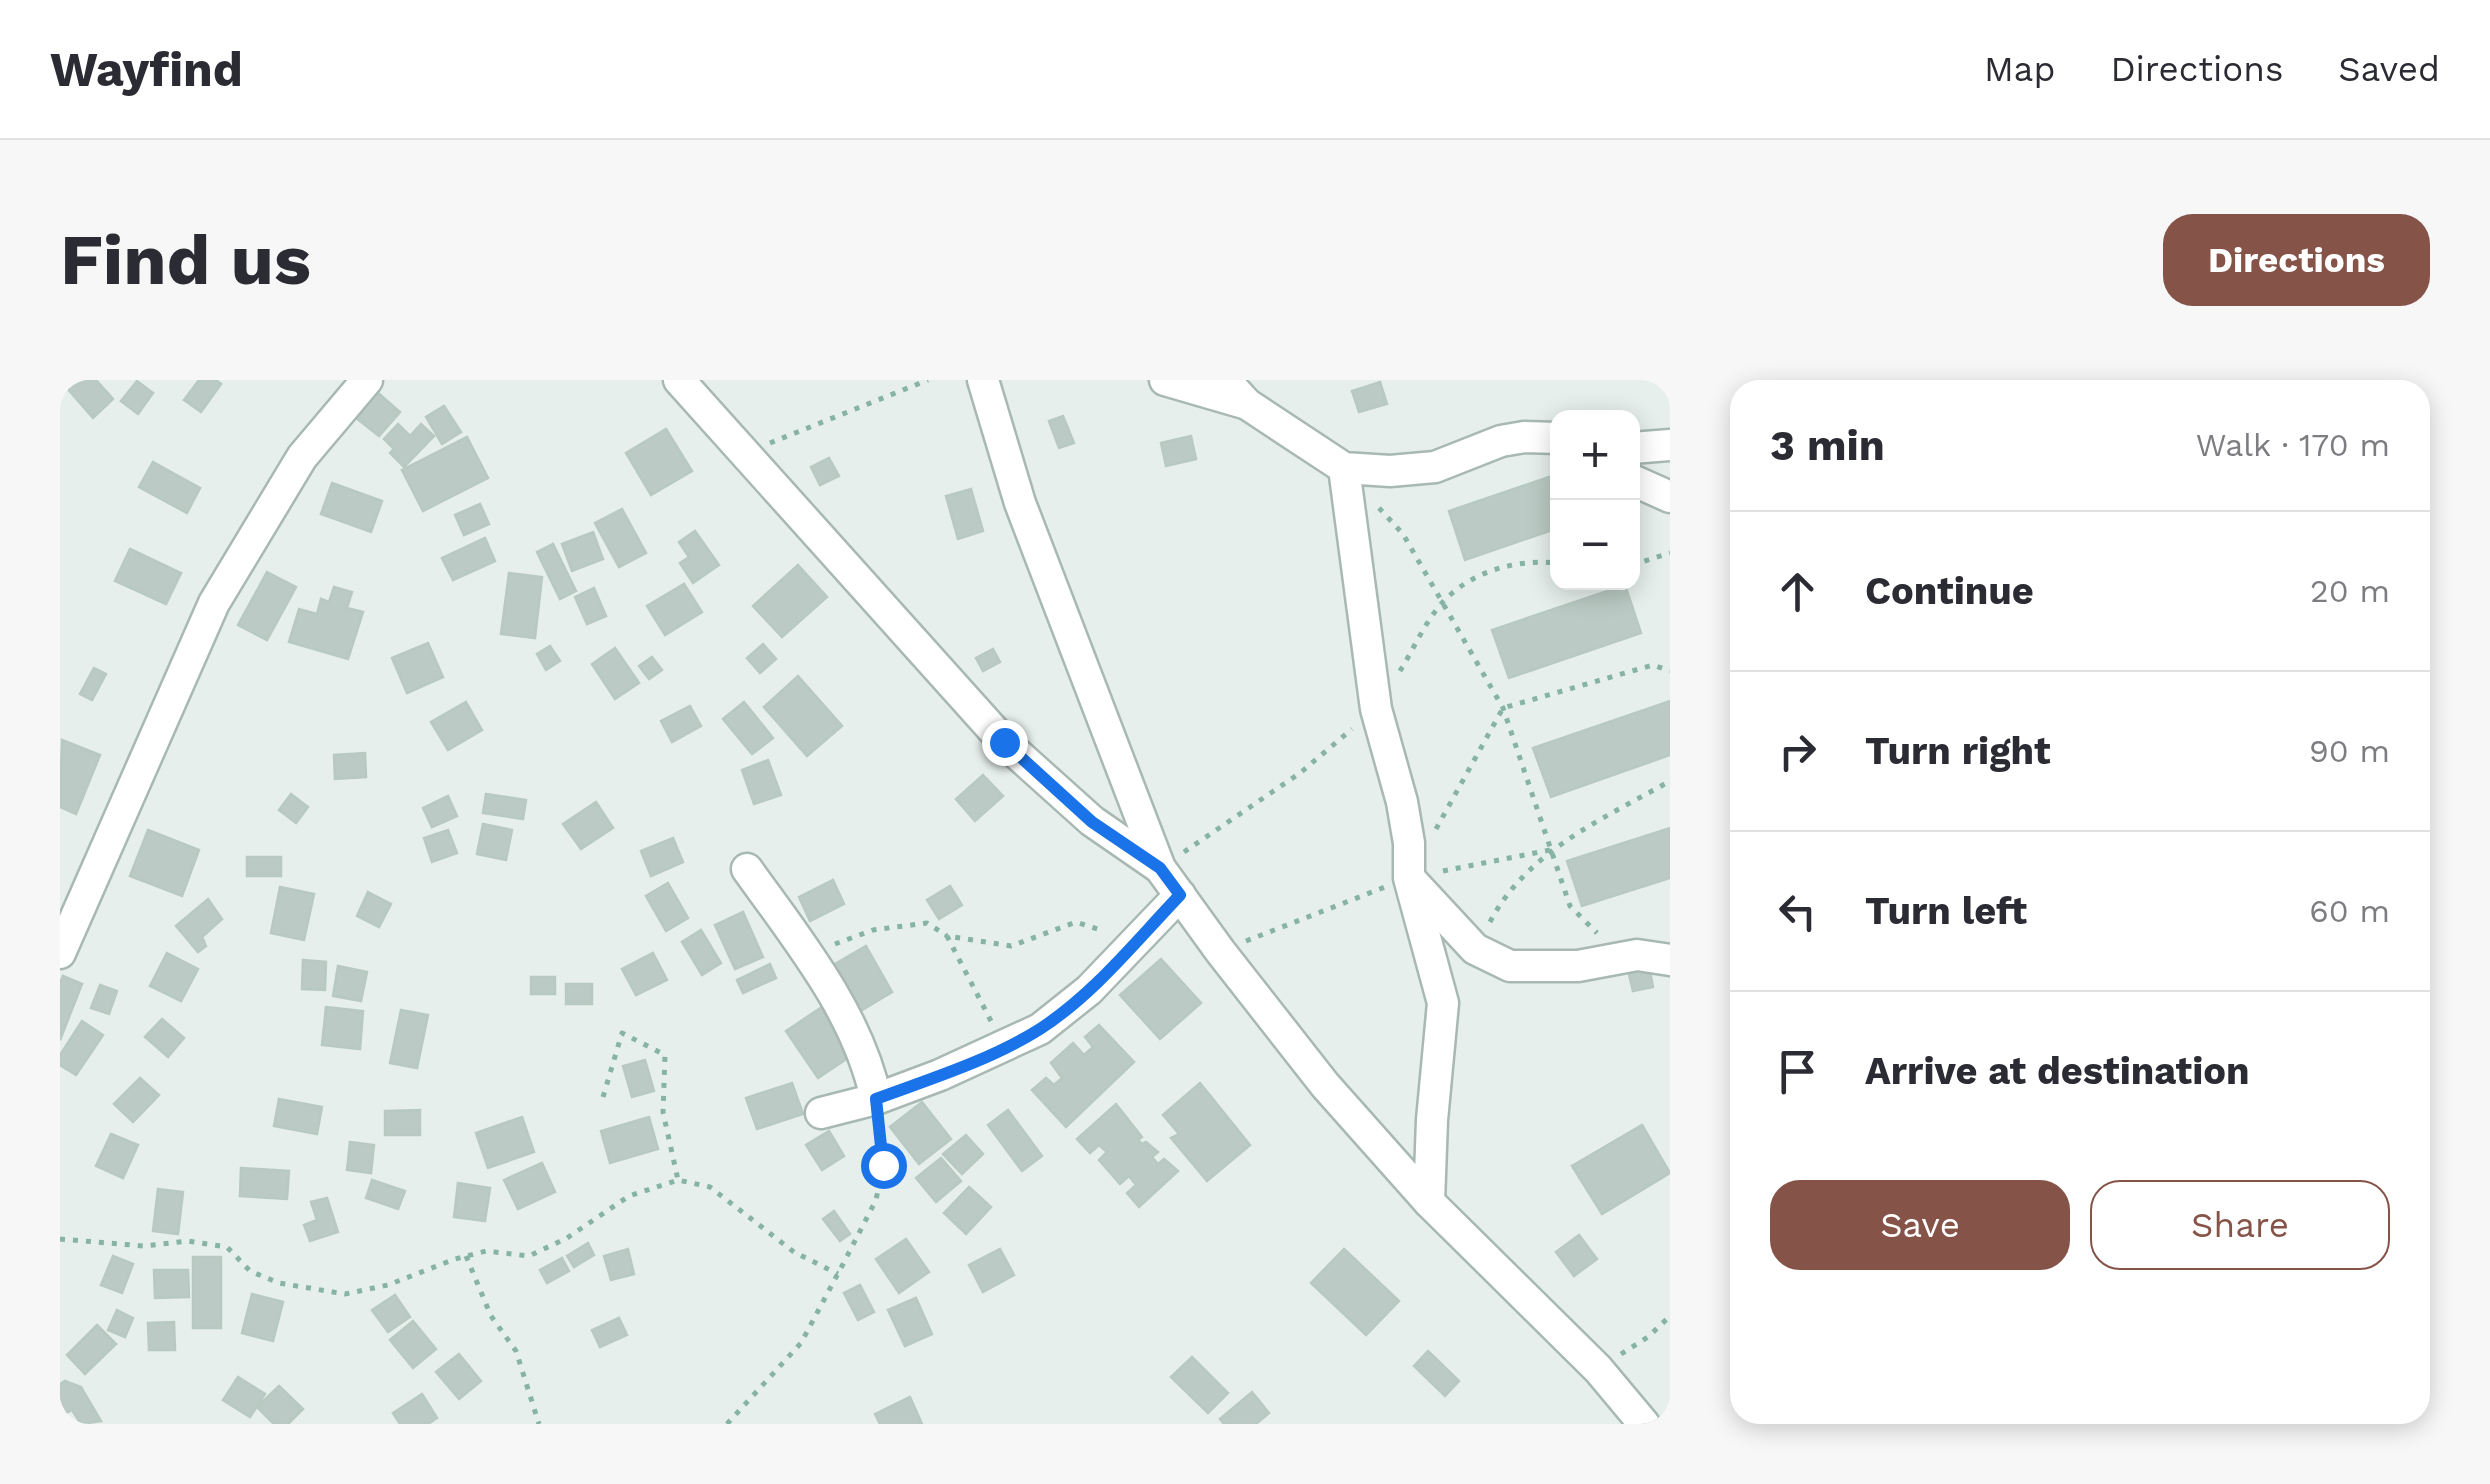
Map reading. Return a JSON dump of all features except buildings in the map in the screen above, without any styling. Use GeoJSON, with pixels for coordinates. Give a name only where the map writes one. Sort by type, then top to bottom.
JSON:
{"type":"FeatureCollection","features":[{"type":"Feature","properties":{"kind":"street"},"geometry":{"type":"LineString","coordinates":[[60,953],[214,604],[302,457],[367,380]]}},
{"type":"Feature","properties":{"kind":"street"},"geometry":{"type":"LineString","coordinates":[[679,380],[1004,742],[1092,822],[1160,868]]}},
{"type":"Feature","properties":{"kind":"street"},"geometry":{"type":"LineString","coordinates":[[983,380],[1020,503],[1160,868],[1325,1085],[1429,1202],[1598,1369],[1644,1424]]}},
{"type":"Feature","properties":{"kind":"street"},"geometry":{"type":"LineString","coordinates":[[1165,380],[1248,404]]}},
{"type":"Feature","properties":{"kind":"street"},"geometry":{"type":"LineString","coordinates":[[1225,380],[1248,404],[1344,468],[1390,472],[1435,467],[1502,440],[1550,438]]}},
{"type":"Feature","properties":{"kind":"street"},"geometry":{"type":"LineString","coordinates":[[1640,447],[1670,444]]}},
{"type":"Feature","properties":{"kind":"street"},"geometry":{"type":"LineString","coordinates":[[1344,468],[1376,709],[1402,802],[1409,843],[1409,878],[1443,1003],[1429,1202]]}},
{"type":"Feature","properties":{"kind":"street"},"geometry":{"type":"LineString","coordinates":[[1640,484],[1670,497]]}},
{"type":"Feature","properties":{"kind":"street"},"geometry":{"type":"LineString","coordinates":[[748,869],[811,958],[869,1068],[876,1099]]}},
{"type":"Feature","properties":{"kind":"street"},"geometry":{"type":"LineString","coordinates":[[1409,878],[1476,949],[1510,966],[1578,966],[1637,955],[1670,960]]}},
{"type":"Feature","properties":{"kind":"street"},"geometry":{"type":"LineString","coordinates":[[821,1113],[876,1099],[1040,1029],[1089,990],[1180,895]]}},
{"type":"Feature","properties":{"kind":"path"},"geometry":{"type":"LineString","coordinates":[[744,454],[928,380]]}},
{"type":"Feature","properties":{"kind":"path"},"geometry":{"type":"LineString","coordinates":[[1344,468],[1403,534],[1503,708],[1570,906],[1595,932],[1637,955]]}},
{"type":"Feature","properties":{"kind":"path"},"geometry":{"type":"LineString","coordinates":[[1640,562],[1667,552]]}},
{"type":"Feature","properties":{"kind":"path"},"geometry":{"type":"LineString","coordinates":[[1409,878],[1503,708],[1654,665],[1670,670]]}},
{"type":"Feature","properties":{"kind":"path"},"geometry":{"type":"LineString","coordinates":[[1476,949],[1504,896],[1550,850],[1670,781]]}},
{"type":"Feature","properties":{"kind":"path"},"geometry":{"type":"LineString","coordinates":[[811,958],[840,941],[872,930],[927,924],[947,936],[1011,946],[1076,922],[1136,941]]}},
{"type":"Feature","properties":{"kind":"path"},"geometry":{"type":"LineString","coordinates":[[947,936],[1005,1047]]}},
{"type":"Feature","properties":{"kind":"path"},"geometry":{"type":"LineString","coordinates":[[603,1098],[622,1033],[665,1054],[662,1112],[678,1180]]}},
{"type":"Feature","properties":{"kind":"path"},"geometry":{"type":"LineString","coordinates":[[727,1424],[801,1344],[876,1200],[883,1165],[876,1099]]}},
{"type":"Feature","properties":{"kind":"path"},"geometry":{"type":"LineString","coordinates":[[60,1239],[126,1246],[188,1241],[227,1248],[250,1271],[279,1284],[345,1294],[388,1285],[486,1251],[529,1256],[567,1238],[629,1196],[678,1180],[710,1186],[794,1252],[838,1274]]}},
{"type":"Feature","properties":{"kind":"path"},"geometry":{"type":"LineString","coordinates":[[466,1256],[491,1316],[516,1351],[539,1424]]}},
{"type":"Feature","properties":{"kind":"path"},"geometry":{"type":"LineString","coordinates":[[1598,1369],[1648,1336],[1670,1316]]}},
{"type":"Feature","properties":{"kind":"route"},"geometry":{"type":"LineString","coordinates":[[883,1165],[876,1099],[940,1075],[1040,1029],[1089,990],[1180,895],[1160,868],[1092,822],[1004,742]]}}]}
